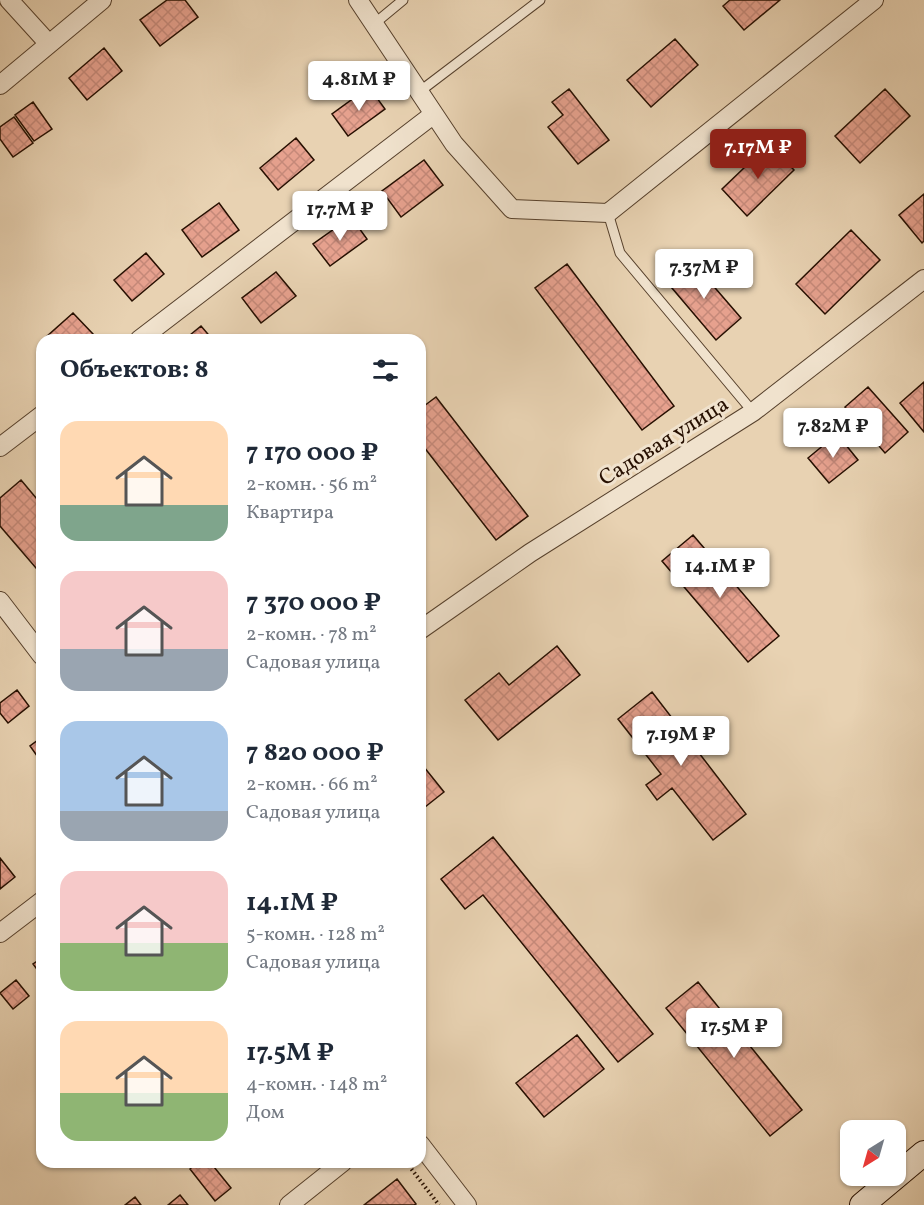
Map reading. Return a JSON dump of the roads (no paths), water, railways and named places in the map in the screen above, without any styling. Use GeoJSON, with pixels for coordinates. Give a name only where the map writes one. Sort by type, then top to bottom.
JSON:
{"type":"FeatureCollection","features":[{"type":"Feature","properties":{"kind":"street"},"geometry":{"type":"LineString","coordinates":[[9,0],[49,44]]}},
{"type":"Feature","properties":{"kind":"street"},"geometry":{"type":"LineString","coordinates":[[0,86],[102,0]]}},
{"type":"Feature","properties":{"kind":"street"},"geometry":{"type":"LineString","coordinates":[[358,0],[454,144],[512,209],[608,213],[874,0]]}},
{"type":"Feature","properties":{"kind":"street"},"geometry":{"type":"LineString","coordinates":[[148,334],[434,114]]}},
{"type":"Feature","properties":{"kind":"street","name":"Садовая улица"},"geometry":{"type":"LineString","coordinates":[[426,626],[530,553],[753,412],[923,281]]}},
{"type":"Feature","properties":{"kind":"street"},"geometry":{"type":"LineString","coordinates":[[0,447],[36,420]]}},
{"type":"Feature","properties":{"kind":"street"},"geometry":{"type":"LineString","coordinates":[[0,601],[36,648]]}},
{"type":"Feature","properties":{"kind":"street"},"geometry":{"type":"LineString","coordinates":[[0,933],[36,906]]}},
{"type":"Feature","properties":{"kind":"street"},"geometry":{"type":"LineString","coordinates":[[426,1152],[466,1205]]}},
{"type":"Feature","properties":{"kind":"street"},"geometry":{"type":"LineString","coordinates":[[862,1205],[924,1153]]}},
{"type":"Feature","properties":{"kind":"street"},"geometry":{"type":"LineString","coordinates":[[289,1205],[335,1168]]}},
{"type":"Feature","properties":{"kind":"lane"},"geometry":{"type":"LineString","coordinates":[[374,24],[403,0]]}},
{"type":"Feature","properties":{"kind":"lane"},"geometry":{"type":"LineString","coordinates":[[419,92],[540,0]]}},
{"type":"Feature","properties":{"kind":"lane"},"geometry":{"type":"LineString","coordinates":[[608,213],[620,253],[753,412]]}}]}
